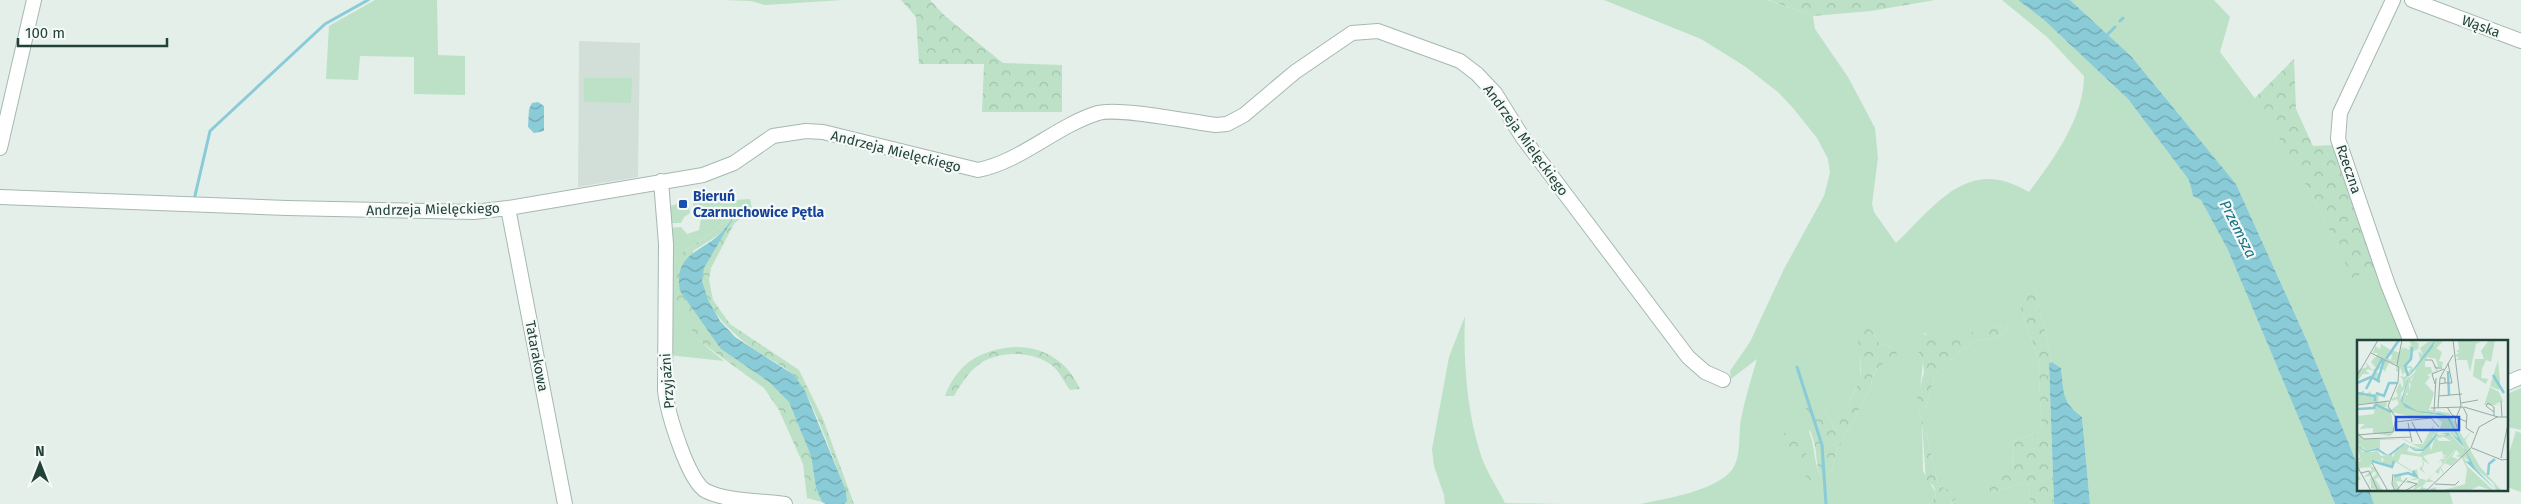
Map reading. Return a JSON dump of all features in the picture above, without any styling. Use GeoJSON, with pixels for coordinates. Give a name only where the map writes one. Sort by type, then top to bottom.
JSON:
{"type":"FeatureCollection","features":[{"type":"Feature","properties":{"kind":"street"},"geometry":{"type":"LineString","coordinates":[[0,148],[34,0]]}},
{"type":"Feature","properties":{"kind":"street","name":"Rzeczna"},"geometry":{"type":"LineString","coordinates":[[2394,0],[2340,113],[2338,139],[2388,285],[2410,340]]}},
{"type":"Feature","properties":{"kind":"street","name":"Wąska"},"geometry":{"type":"LineString","coordinates":[[2412,0],[2521,41]]}},
{"type":"Feature","properties":{"kind":"street","name":"Andrzeja Mielęckiego"},"geometry":{"type":"LineString","coordinates":[[0,196],[315,209],[474,212],[703,175],[734,163],[773,136],[798,132],[823,132],[978,170],[998,164],[1081,120],[1103,112],[1216,125],[1228,124],[1244,115],[1295,72],[1342,38],[1360,32],[1378,31],[1460,61],[1477,74],[1495,93],[1523,138],[1688,357],[1705,372],[1723,380]]}},
{"type":"Feature","properties":{"kind":"street","name":"Przyjaźni"},"geometry":{"type":"LineString","coordinates":[[661,182],[666,244],[665,390],[668,409],[677,434],[698,485],[706,490],[732,497],[785,504]]}},
{"type":"Feature","properties":{"kind":"street","name":"Tatarakowa"},"geometry":{"type":"LineString","coordinates":[[508,208],[565,504]]}},
{"type":"Feature","properties":{"kind":"street"},"geometry":{"type":"LineString","coordinates":[[2508,383],[2521,378]]}},
{"type":"Feature","properties":{"kind":"shaded area"},"geometry":{"type":"Polygon","coordinates":[[[579,41],[640,43],[638,177],[578,187],[579,41]]]}},
{"type":"Feature","properties":{"kind":"green space"},"geometry":{"type":"Polygon","coordinates":[[[375,0],[437,0],[438,55],[465,56],[465,95],[414,94],[414,57],[360,56],[358,80],[326,79],[329,26],[375,0]]]}},
{"type":"Feature","properties":{"kind":"green space"},"geometry":{"type":"Polygon","coordinates":[[[724,0],[843,0],[765,5],[751,1],[724,0]]]}},
{"type":"Feature","properties":{"kind":"green space"},"geometry":{"type":"Polygon","coordinates":[[[901,0],[930,0],[946,17],[1003,63],[1062,65],[1062,112],[982,112],[984,64],[919,64],[916,17],[901,0]]]}},
{"type":"Feature","properties":{"kind":"green space"},"geometry":{"type":"Polygon","coordinates":[[[1604,0],[1767,0],[1813,16],[1815,29],[1848,77],[1875,128],[1878,158],[1872,204],[1874,212],[1896,243],[1940,200],[1955,189],[1971,182],[1988,179],[2007,182],[2029,192],[2066,138],[2079,107],[2083,92],[2084,76],[2047,37],[2002,0],[2018,0],[2043,19],[2128,99],[2189,180],[2193,196],[2201,200],[2228,250],[2335,504],[2090,504],[2082,417],[2067,401],[2063,390],[2061,368],[2052,362],[2034,286],[2020,306],[2038,358],[2042,432],[2014,441],[2012,469],[1991,493],[2027,482],[2031,504],[1950,504],[1953,502],[1947,489],[1938,485],[1926,432],[1926,408],[1935,375],[1960,351],[1979,339],[1988,340],[2006,332],[2007,325],[2003,325],[1974,334],[1952,338],[1942,339],[1924,333],[1919,353],[1923,362],[1918,407],[1922,422],[1923,471],[1936,493],[1934,500],[1929,504],[1641,504],[1701,489],[1723,478],[1734,466],[1737,460],[1741,419],[1757,359],[1731,379],[1730,371],[1750,342],[1784,269],[1824,196],[1830,173],[1828,159],[1817,138],[1779,93],[1746,67],[1701,39],[1604,0]],[[1868,325],[1859,350],[1861,377],[1836,431],[1821,405],[1809,432],[1818,472],[1821,477],[1831,472],[1836,453],[1871,387],[1874,375],[1895,348],[1880,344],[1868,325]]]}},
{"type":"Feature","properties":{"kind":"green space"},"geometry":{"type":"Polygon","coordinates":[[[1768,0],[1935,0],[1871,11],[1813,16],[1768,0]]]}},
{"type":"Feature","properties":{"kind":"green space"},"geometry":{"type":"Polygon","coordinates":[[[2070,0],[2214,0],[2230,17],[2220,52],[2263,109],[2318,206],[2352,277],[2377,267],[2405,340],[2357,340],[2357,464],[2307,341],[2236,184],[2131,56],[2070,0]]]}},
{"type":"Feature","properties":{"kind":"green space"},"geometry":{"type":"Polygon","coordinates":[[[2294,59],[2296,109],[2313,146],[2336,145],[2377,267],[2352,278],[2318,206],[2263,110],[2253,100],[2294,59]]]}},
{"type":"Feature","properties":{"kind":"green space"},"geometry":{"type":"Polygon","coordinates":[[[584,78],[632,78],[631,103],[584,102],[584,78]]]}},
{"type":"Feature","properties":{"kind":"green space"},"geometry":{"type":"Polygon","coordinates":[[[750,199],[752,208],[731,219],[672,258],[698,340],[724,361],[668,355],[669,228],[681,227],[687,234],[699,230],[701,219],[694,214],[693,203],[750,199]]]}},
{"type":"Feature","properties":{"kind":"green space"},"geometry":{"type":"Polygon","coordinates":[[[677,204],[678,209],[689,208],[690,213],[684,217],[681,223],[668,223],[667,207],[677,204]]]}},
{"type":"Feature","properties":{"kind":"green space"},"geometry":{"type":"Polygon","coordinates":[[[752,208],[734,224],[711,268],[709,280],[713,300],[730,324],[799,370],[823,419],[854,504],[844,504],[847,500],[846,491],[810,401],[795,377],[735,334],[717,314],[705,294],[721,349],[769,382],[789,402],[811,456],[816,488],[822,502],[807,498],[803,464],[779,410],[764,388],[698,340],[673,298],[672,258],[731,219],[752,208]],[[733,218],[720,234],[693,251],[704,288],[702,279],[704,267],[733,218]]]}},
{"type":"Feature","properties":{"kind":"green space"},"geometry":{"type":"Polygon","coordinates":[[[2034,285],[2052,362],[2049,363],[2054,504],[2031,504],[2027,482],[1991,493],[1987,485],[2012,469],[2014,441],[2042,432],[2038,358],[2020,306],[2034,285]]]}},
{"type":"Feature","properties":{"kind":"green space"},"geometry":{"type":"Polygon","coordinates":[[[1465,316],[1465,367],[1469,402],[1482,459],[1488,472],[1505,503],[1561,504],[1445,504],[1444,495],[1434,466],[1432,449],[1449,357],[1465,316]]]}},
{"type":"Feature","properties":{"kind":"green space"},"geometry":{"type":"Polygon","coordinates":[[[1864,324],[1868,325],[1880,344],[1895,348],[1897,356],[1882,364],[1873,375],[1871,387],[1836,453],[1831,472],[1821,477],[1817,466],[1815,446],[1806,407],[1815,404],[1821,405],[1836,431],[1860,378],[1861,368],[1858,341],[1860,328],[1864,324]]]}},
{"type":"Feature","properties":{"kind":"green space"},"geometry":{"type":"Polygon","coordinates":[[[2007,325],[2006,332],[1988,340],[1979,339],[1960,351],[1935,375],[1926,408],[1926,432],[1938,485],[1955,493],[1956,498],[1950,504],[1929,504],[1934,500],[1936,493],[1933,485],[1926,481],[1922,422],[1917,397],[1924,373],[1923,362],[1916,346],[1918,333],[1944,339],[2007,325]]]}},
{"type":"Feature","properties":{"kind":"green space"},"geometry":{"type":"Polygon","coordinates":[[[1016,347],[1037,350],[1054,358],[1069,371],[1080,389],[1070,390],[1054,367],[1047,362],[1028,355],[1008,354],[981,363],[962,382],[954,396],[945,396],[950,384],[964,366],[982,354],[1016,347]]]}},
{"type":"Feature","properties":{"kind":"green space"},"geometry":{"type":"Polygon","coordinates":[[[2521,388],[2521,430],[2508,427],[2508,394],[2521,388]]]}},
{"type":"Feature","properties":{"kind":"green space"},"geometry":{"type":"Polygon","coordinates":[[[2516,431],[2521,433],[2521,492],[2508,487],[2508,456],[2516,431]]]}},
{"type":"Feature","properties":{"kind":"green space"},"geometry":{"type":"Polygon","coordinates":[[[1782,433],[1795,437],[1800,442],[1815,477],[1813,484],[1809,482],[1781,438],[1782,433]]]}},
{"type":"Feature","properties":{"kind":"green space"},"geometry":{"type":"Polygon","coordinates":[[[2370,492],[2450,492],[2453,504],[2374,504],[2370,492]]]}},
{"type":"Feature","properties":{"kind":"water","name":"Przemsza"},"geometry":{"type":"Polygon","coordinates":[[[2018,0],[2070,0],[2131,56],[2236,184],[2307,341],[2357,464],[2357,492],[2370,492],[2374,504],[2335,504],[2228,250],[2201,200],[2193,196],[2189,180],[2128,99],[2043,19],[2018,0]]]}},
{"type":"Feature","properties":{"kind":"water"},"geometry":{"type":"Polygon","coordinates":[[[538,102],[544,106],[544,131],[534,133],[528,127],[529,109],[532,103],[538,102]]]}},
{"type":"Feature","properties":{"kind":"water"},"geometry":{"type":"Polygon","coordinates":[[[735,215],[704,268],[702,281],[708,300],[720,321],[735,337],[794,375],[805,391],[846,491],[847,501],[844,504],[826,504],[822,502],[816,488],[811,456],[789,402],[769,382],[721,349],[680,291],[679,279],[684,262],[720,234],[735,215]]]}},
{"type":"Feature","properties":{"kind":"water"},"geometry":{"type":"Polygon","coordinates":[[[2052,362],[2061,368],[2063,390],[2067,401],[2082,417],[2090,504],[2054,504],[2049,363],[2052,362]]]}},
{"type":"Feature","properties":{"kind":"waterway"},"geometry":{"type":"LineString","coordinates":[[194,200],[210,131],[325,24],[368,0]]}},
{"type":"Feature","properties":{"kind":"waterway"},"geometry":{"type":"LineString","coordinates":[[2120,21],[2123,18]]}},
{"type":"Feature","properties":{"kind":"waterway"},"geometry":{"type":"LineString","coordinates":[[2105,37],[2115,27]]}},
{"type":"Feature","properties":{"kind":"waterway"},"geometry":{"type":"LineString","coordinates":[[1797,367],[1822,445],[1826,504]]}},
{"type":"Feature","properties":{"kind":"place","name":"Bieruń Czarnuchowice Pętla"},"geometry":{"type":"Point","coordinates":[683,204]}}]}
